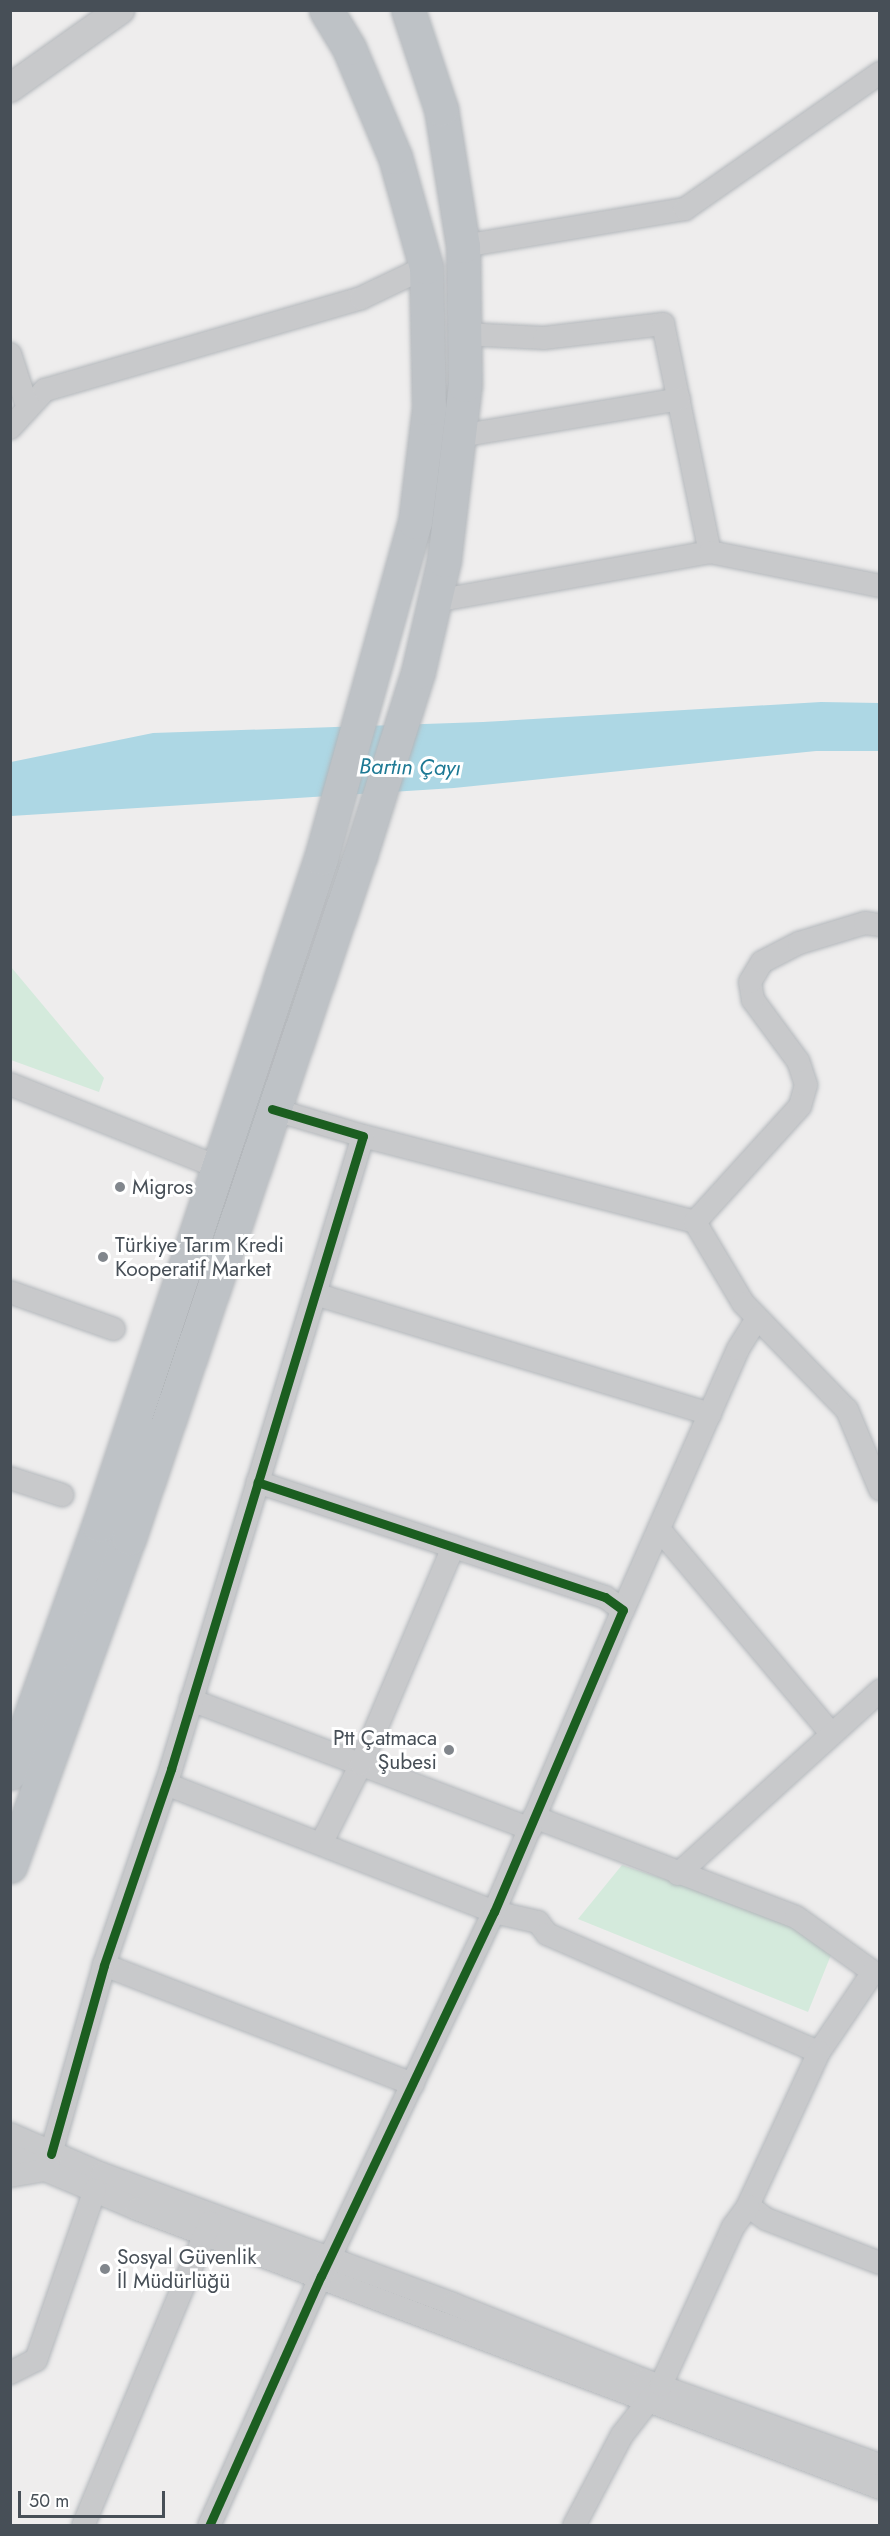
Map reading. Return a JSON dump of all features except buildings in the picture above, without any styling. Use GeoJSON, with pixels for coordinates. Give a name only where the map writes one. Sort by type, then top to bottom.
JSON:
{"type":"FeatureCollection","features":[{"type":"Feature","properties":{"kind":"highway"},"geometry":{"type":"LineString","coordinates":[[10,1773],[99,1525],[321,858],[415,522],[429,408],[426,267],[394,157],[350,48],[326,10]]}},
{"type":"Feature","properties":{"kind":"highway"},"geometry":{"type":"LineString","coordinates":[[10,1866],[129,1538],[272,1109],[360,856],[418,672],[444,560],[465,385],[463,246],[441,109],[408,10]]}},
{"type":"Feature","properties":{"kind":"street"},"geometry":{"type":"LineString","coordinates":[[10,88],[120,10]]}},
{"type":"Feature","properties":{"kind":"street"},"geometry":{"type":"LineString","coordinates":[[463,246],[685,209],[879,73]]}},
{"type":"Feature","properties":{"kind":"street"},"geometry":{"type":"LineString","coordinates":[[10,428],[27,406],[45,390],[361,298],[426,267]]}},
{"type":"Feature","properties":{"kind":"street"},"geometry":{"type":"LineString","coordinates":[[464,334],[544,339],[663,324],[710,552]]}},
{"type":"Feature","properties":{"kind":"street"},"geometry":{"type":"LineString","coordinates":[[10,354],[27,406]]}},
{"type":"Feature","properties":{"kind":"street"},"geometry":{"type":"LineString","coordinates":[[459,436],[679,399]]}},
{"type":"Feature","properties":{"kind":"street"},"geometry":{"type":"LineString","coordinates":[[435,601],[710,552],[879,586]]}},
{"type":"Feature","properties":{"kind":"street"},"geometry":{"type":"LineString","coordinates":[[695,1222],[800,1106],[806,1085],[798,1061],[753,1000],[750,982],[762,962],[810,940],[865,923],[879,925]]}},
{"type":"Feature","properties":{"kind":"street"},"geometry":{"type":"LineString","coordinates":[[10,1084],[218,1167]]}},
{"type":"Feature","properties":{"kind":"street"},"geometry":{"type":"LineString","coordinates":[[272,1109],[363,1136],[695,1222],[743,1303],[848,1410],[879,1489]]}},
{"type":"Feature","properties":{"kind":"street"},"geometry":{"type":"LineString","coordinates":[[47,2162],[104,1965],[166,1784],[363,1136]]}},
{"type":"Feature","properties":{"kind":"street"},"geometry":{"type":"LineString","coordinates":[[10,1292],[114,1329]]}},
{"type":"Feature","properties":{"kind":"street"},"geometry":{"type":"LineString","coordinates":[[315,1294],[710,1414]]}},
{"type":"Feature","properties":{"kind":"street"},"geometry":{"type":"LineString","coordinates":[[209,2526],[325,2267],[494,1912],[738,1349],[757,1318]]}},
{"type":"Feature","properties":{"kind":"street"},"geometry":{"type":"LineString","coordinates":[[10,1478],[62,1495]]}},
{"type":"Feature","properties":{"kind":"street"},"geometry":{"type":"LineString","coordinates":[[258,1482],[605,1597],[623,1610]]}},
{"type":"Feature","properties":{"kind":"street"},"geometry":{"type":"LineString","coordinates":[[659,1529],[831,1733]]}},
{"type":"Feature","properties":{"kind":"street"},"geometry":{"type":"LineString","coordinates":[[321,1844],[361,1764],[453,1547]]}},
{"type":"Feature","properties":{"kind":"street"},"geometry":{"type":"LineString","coordinates":[[678,1874],[879,1691]]}},
{"type":"Feature","properties":{"kind":"street"},"geometry":{"type":"LineString","coordinates":[[191,1700],[361,1764],[796,1917],[877,1971],[819,2052],[748,2206],[733,2227],[655,2392],[622,2435],[574,2526]]}},
{"type":"Feature","properties":{"kind":"street"},"geometry":{"type":"LineString","coordinates":[[166,1784],[494,1912],[538,1922],[547,1934],[819,2052]]}},
{"type":"Feature","properties":{"kind":"street"},"geometry":{"type":"LineString","coordinates":[[104,1965],[413,2085]]}},
{"type":"Feature","properties":{"kind":"street"},"geometry":{"type":"LineString","coordinates":[[10,2134],[47,2162],[95,2190],[209,2224]]}},
{"type":"Feature","properties":{"kind":"street"},"geometry":{"type":"LineString","coordinates":[[10,2155],[47,2162],[655,2392],[879,2488]]}},
{"type":"Feature","properties":{"kind":"street"},"geometry":{"type":"LineString","coordinates":[[10,2176],[47,2162]]}},
{"type":"Feature","properties":{"kind":"street"},"geometry":{"type":"LineString","coordinates":[[10,2373],[36,2360],[95,2190]]}},
{"type":"Feature","properties":{"kind":"street"},"geometry":{"type":"LineString","coordinates":[[748,2206],[766,2219],[879,2263]]}},
{"type":"Feature","properties":{"kind":"street"},"geometry":{"type":"LineString","coordinates":[[83,2526],[209,2224]]}},
{"type":"Feature","properties":{"kind":"street"},"geometry":{"type":"LineString","coordinates":[[655,2392],[879,2465]]}},
{"type":"Feature","properties":{"kind":"green space"},"geometry":{"type":"Polygon","coordinates":[[[11,967],[104,1078],[99,1092],[11,1060],[11,967]]]}},
{"type":"Feature","properties":{"kind":"green space"},"geometry":{"type":"Polygon","coordinates":[[[622,1865],[794,1922],[833,1950],[808,2012],[578,1919],[622,1865]]]}},
{"type":"Feature","properties":{"kind":"water","name":"Bartın Çayı"},"geometry":{"type":"Polygon","coordinates":[[[821,702],[879,703],[879,751],[816,751],[454,788],[11,816],[11,762],[153,733],[483,722],[821,702]]]}},
{"type":"Feature","properties":{"kind":"cycle path"},"geometry":{"type":"LineString","coordinates":[[51,2154],[104,1965],[171,1769],[363,1136],[272,1109]]}},
{"type":"Feature","properties":{"kind":"cycle path"},"geometry":{"type":"LineString","coordinates":[[209,2526],[321,2276],[494,1912],[623,1610],[605,1597],[258,1482]]}},
{"type":"Feature","properties":{"kind":"place","name":"Migros"},"geometry":{"type":"Point","coordinates":[120,1187]}},
{"type":"Feature","properties":{"kind":"place","name":"Türkiye Tarım Kredi Kooperatif Market"},"geometry":{"type":"Point","coordinates":[103,1257]}},
{"type":"Feature","properties":{"kind":"place","name":"Ptt Çatmaca Şubesi"},"geometry":{"type":"Point","coordinates":[449,1750]}},
{"type":"Feature","properties":{"kind":"place","name":"Sosyal Güvenlik İl Müdürlüğü"},"geometry":{"type":"Point","coordinates":[105,2269]}}]}
